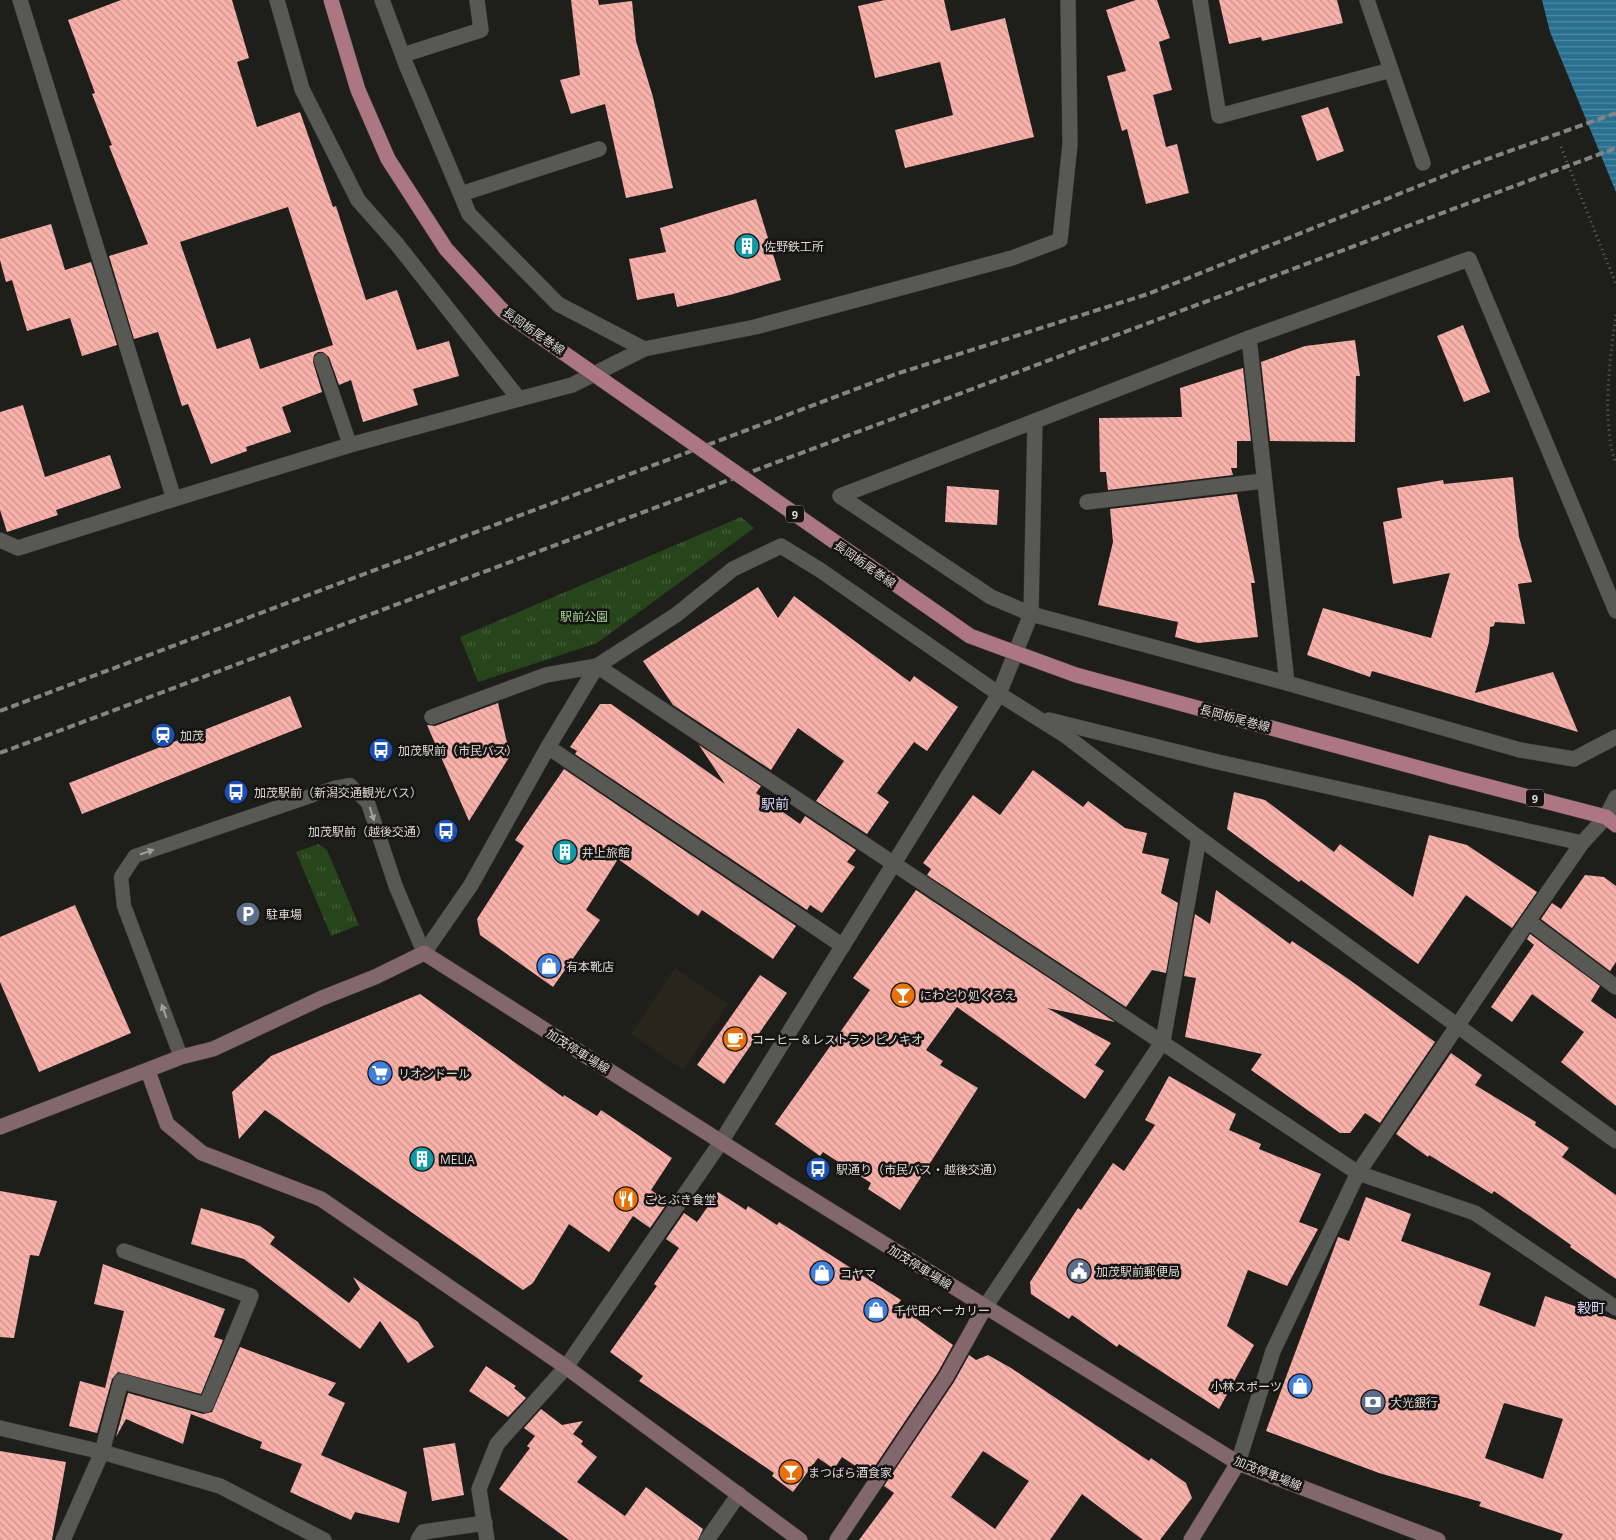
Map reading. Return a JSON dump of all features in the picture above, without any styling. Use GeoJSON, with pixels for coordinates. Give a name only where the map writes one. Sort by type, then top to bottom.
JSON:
{"type":"FeatureCollection","features":[{"type":"Feature","properties":{"kind":"main road","name":"長岡栃尾巻線"},"geometry":{"type":"LineString","coordinates":[[331,0],[358,90],[388,159],[446,248],[502,310],[962,631],[970,636],[1076,675],[1452,777],[1613,818]]}},
{"type":"Feature","properties":{"kind":"street"},"geometry":{"type":"LineString","coordinates":[[20,0],[174,499]]}},
{"type":"Feature","properties":{"kind":"street"},"geometry":{"type":"LineString","coordinates":[[277,0],[302,89],[358,200],[396,243],[519,399]]}},
{"type":"Feature","properties":{"kind":"street"},"geometry":{"type":"LineString","coordinates":[[382,0],[469,214],[558,304],[644,349]]}},
{"type":"Feature","properties":{"kind":"street"},"geometry":{"type":"LineString","coordinates":[[403,55],[482,30],[477,0]]}},
{"type":"Feature","properties":{"kind":"street"},"geometry":{"type":"LineString","coordinates":[[0,540],[18,548],[350,445],[572,385],[644,349],[756,327],[1012,258],[1060,240],[1070,144],[1068,0]]}},
{"type":"Feature","properties":{"kind":"street"},"geometry":{"type":"LineString","coordinates":[[1200,0],[1219,116],[1391,70]]}},
{"type":"Feature","properties":{"kind":"street"},"geometry":{"type":"LineString","coordinates":[[1366,0],[1423,163]]}},
{"type":"Feature","properties":{"kind":"street"},"geometry":{"type":"LineString","coordinates":[[461,194],[598,149]]}},
{"type":"Feature","properties":{"kind":"street"},"geometry":{"type":"LineString","coordinates":[[1616,611],[1469,259],[1249,338],[840,496],[991,597],[1031,614],[1287,683],[1520,750],[1574,759],[1616,737]]}},
{"type":"Feature","properties":{"kind":"street"},"geometry":{"type":"LineString","coordinates":[[1249,338],[1287,683]]}},
{"type":"Feature","properties":{"kind":"street"},"geometry":{"type":"LineString","coordinates":[[487,1540],[479,1489],[496,1444],[566,1367],[721,1142],[999,694],[1031,614],[1035,421]]}},
{"type":"Feature","properties":{"kind":"street"},"geometry":{"type":"LineString","coordinates":[[1087,502],[1264,481]]}},
{"type":"Feature","properties":{"kind":"street"},"geometry":{"type":"LineString","coordinates":[[432,717],[546,675],[597,666],[676,615],[733,569],[781,546],[820,570],[999,694],[1038,717],[1199,838],[1616,1141]]}},
{"type":"Feature","properties":{"kind":"street"},"geometry":{"type":"LineString","coordinates":[[0,1127],[181,1057],[212,1049],[322,998],[376,977],[424,953],[471,886],[548,748],[597,666]]}},
{"type":"Feature","properties":{"kind":"street"},"geometry":{"type":"LineString","coordinates":[[597,666],[894,865],[1163,1041],[1358,1173],[1475,1213],[1616,1308]]}},
{"type":"Feature","properties":{"kind":"street"},"geometry":{"type":"LineString","coordinates":[[1038,717],[1218,762],[1582,843]]}},
{"type":"Feature","properties":{"kind":"street"},"geometry":{"type":"LineString","coordinates":[[548,748],[844,946]]}},
{"type":"Feature","properties":{"kind":"street"},"geometry":{"type":"LineString","coordinates":[[1191,1540],[1238,1463],[1273,1351],[1358,1173],[1582,843],[1613,818],[1616,797]]}},
{"type":"Feature","properties":{"kind":"street"},"geometry":{"type":"LineString","coordinates":[[838,1540],[946,1377],[985,1307],[1163,1041],[1199,838]]}},
{"type":"Feature","properties":{"kind":"street"},"geometry":{"type":"LineString","coordinates":[[1528,921],[1616,987]]}},
{"type":"Feature","properties":{"kind":"street","name":"加茂停車場線"},"geometry":{"type":"LineString","coordinates":[[424,953],[721,1142],[1238,1463],[1438,1540]]}},
{"type":"Feature","properties":{"kind":"street"},"geometry":{"type":"LineString","coordinates":[[148,1071],[167,1124],[202,1153],[321,1199],[566,1367],[800,1540]]}},
{"type":"Feature","properties":{"kind":"street"},"geometry":{"type":"LineString","coordinates":[[63,1540],[102,1452],[121,1381],[206,1405],[251,1296],[124,1251]]}},
{"type":"Feature","properties":{"kind":"street"},"geometry":{"type":"LineString","coordinates":[[0,1428],[102,1452],[220,1486],[324,1540]]}},
{"type":"Feature","properties":{"kind":"street"},"geometry":{"type":"LineString","coordinates":[[707,1540],[739,1494]]}},
{"type":"Feature","properties":{"kind":"street"},"geometry":{"type":"LineString","coordinates":[[418,1540],[423,1532],[485,1524]]}},
{"type":"Feature","properties":{"kind":"lane"},"geometry":{"type":"LineString","coordinates":[[321,360],[350,445]]}},
{"type":"Feature","properties":{"kind":"lane"},"geometry":{"type":"LineString","coordinates":[[181,1057],[124,906],[121,877],[135,856],[334,788],[350,785],[368,803],[396,887],[424,953]]}},
{"type":"Feature","properties":{"kind":"path"},"geometry":{"type":"LineString","coordinates":[[1561,147],[1616,284]]}},
{"type":"Feature","properties":{"kind":"path"},"geometry":{"type":"LineString","coordinates":[[1616,315],[1608,370],[1610,450],[1616,463]]}},
{"type":"Feature","properties":{"kind":"shaded area"},"geometry":{"type":"Polygon","coordinates":[[[675,968],[728,1004],[683,1070],[631,1034],[675,968]]]}},
{"type":"Feature","properties":{"kind":"green space","name":"駅前公園"},"geometry":{"type":"Polygon","coordinates":[[[741,517],[754,528],[597,643],[478,682],[460,637],[741,517]]]}},
{"type":"Feature","properties":{"kind":"green space"},"geometry":{"type":"Polygon","coordinates":[[[318,844],[327,850],[359,925],[331,936],[296,852],[318,844]]]}},
{"type":"Feature","properties":{"kind":"water"},"geometry":{"type":"Polygon","coordinates":[[[1542,0],[1616,0],[1616,192],[1550,32],[1542,0]]]}},
{"type":"Feature","properties":{"kind":"building"},"geometry":{"type":"Polygon","coordinates":[[[121,0],[232,0],[249,58],[237,62],[257,127],[300,112],[333,207],[336,206],[366,300],[397,290],[417,350],[449,341],[459,376],[413,389],[418,405],[363,422],[351,380],[339,385],[329,357],[323,352],[318,352],[314,355],[313,362],[322,392],[282,407],[291,432],[246,447],[247,451],[211,464],[188,404],[182,406],[158,332],[134,339],[109,256],[148,244],[109,146],[112,145],[92,94],[95,93],[68,20],[121,0]],[[288,207],[180,242],[217,349],[250,338],[260,369],[333,345],[288,207]]]}},
{"type":"Feature","properties":{"kind":"building"},"geometry":{"type":"Polygon","coordinates":[[[571,0],[598,0],[599,5],[632,1],[636,41],[653,97],[673,188],[626,198],[605,104],[571,114],[560,80],[580,75],[571,0]]]}},
{"type":"Feature","properties":{"kind":"building"},"geometry":{"type":"Polygon","coordinates":[[[885,0],[944,0],[951,31],[1005,18],[1034,137],[905,168],[895,130],[953,115],[940,62],[875,78],[858,6],[885,0]]]}},
{"type":"Feature","properties":{"kind":"building"},"geometry":{"type":"Polygon","coordinates":[[[1136,0],[1157,0],[1170,38],[1159,42],[1172,90],[1153,95],[1166,147],[1177,144],[1189,193],[1146,204],[1127,129],[1122,131],[1107,76],[1126,71],[1106,10],[1136,0]]]}},
{"type":"Feature","properties":{"kind":"building"},"geometry":{"type":"Polygon","coordinates":[[[1219,0],[1337,0],[1343,23],[1262,41],[1261,37],[1229,44],[1219,0]]]}},
{"type":"Feature","properties":{"kind":"building"},"geometry":{"type":"Polygon","coordinates":[[[1328,107],[1344,151],[1317,161],[1301,116],[1328,107]]]}},
{"type":"Feature","properties":{"kind":"building"},"geometry":{"type":"Polygon","coordinates":[[[756,199],[781,280],[730,295],[677,307],[674,293],[637,300],[629,259],[666,252],[660,228],[756,199]]]}},
{"type":"Feature","properties":{"kind":"building"},"geometry":{"type":"Polygon","coordinates":[[[51,224],[65,270],[91,262],[117,345],[82,356],[70,318],[27,331],[12,280],[6,282],[0,260],[0,239],[51,224]]]}},
{"type":"Feature","properties":{"kind":"building"},"geometry":{"type":"Polygon","coordinates":[[[1463,325],[1490,392],[1464,402],[1437,336],[1463,325]]]}},
{"type":"Feature","properties":{"kind":"building"},"geometry":{"type":"Polygon","coordinates":[[[1355,340],[1360,376],[1356,376],[1355,442],[1270,441],[1261,362],[1305,346],[1355,340]]]}},
{"type":"Feature","properties":{"kind":"building"},"geometry":{"type":"Polygon","coordinates":[[[1243,368],[1251,441],[1237,441],[1237,468],[1231,468],[1233,475],[1108,490],[1106,472],[1100,472],[1099,418],[1182,417],[1180,388],[1243,368]]]}},
{"type":"Feature","properties":{"kind":"building"},"geometry":{"type":"Polygon","coordinates":[[[23,405],[45,477],[110,455],[121,488],[56,510],[58,515],[7,532],[0,510],[0,412],[23,405]]]}},
{"type":"Feature","properties":{"kind":"building"},"geometry":{"type":"Polygon","coordinates":[[[1513,477],[1519,537],[1532,582],[1518,584],[1525,624],[1495,622],[1494,626],[1490,627],[1489,642],[1475,693],[1553,672],[1578,732],[1372,671],[1370,677],[1307,655],[1323,608],[1431,638],[1450,573],[1393,584],[1383,522],[1402,518],[1397,488],[1443,480],[1444,484],[1513,477]]]}},
{"type":"Feature","properties":{"kind":"building"},"geometry":{"type":"Polygon","coordinates":[[[947,486],[999,490],[997,525],[945,522],[947,486]]]}},
{"type":"Feature","properties":{"kind":"building"},"geometry":{"type":"Polygon","coordinates":[[[1237,494],[1255,583],[1251,583],[1258,637],[1198,643],[1175,637],[1178,622],[1098,605],[1113,542],[1110,509],[1237,494]]]}},
{"type":"Feature","properties":{"kind":"building"},"geometry":{"type":"Polygon","coordinates":[[[758,587],[778,618],[794,596],[910,682],[914,676],[958,707],[927,751],[914,742],[877,793],[889,802],[867,834],[816,801],[844,761],[798,728],[771,770],[673,705],[643,661],[758,587]]]}},
{"type":"Feature","properties":{"kind":"building"},"geometry":{"type":"Polygon","coordinates":[[[290,696],[302,727],[82,814],[69,783],[290,696]]]}},
{"type":"Feature","properties":{"kind":"building"},"geometry":{"type":"Polygon","coordinates":[[[498,703],[510,756],[469,821],[427,725],[435,726],[498,703]]]}},
{"type":"Feature","properties":{"kind":"building"},"geometry":{"type":"Polygon","coordinates":[[[600,704],[611,704],[725,784],[699,745],[761,786],[756,793],[800,824],[805,816],[856,850],[847,862],[855,867],[822,913],[810,905],[807,910],[575,754],[577,751],[570,747],[600,704]]]}},
{"type":"Feature","properties":{"kind":"building"},"geometry":{"type":"Polygon","coordinates":[[[564,769],[796,926],[773,959],[702,910],[698,916],[618,859],[586,910],[600,920],[553,987],[480,935],[477,919],[524,846],[515,840],[564,769]]]}},
{"type":"Feature","properties":{"kind":"building"},"geometry":{"type":"Polygon","coordinates":[[[1033,770],[1083,807],[1088,801],[1125,828],[1147,833],[1142,853],[1169,859],[1161,893],[1178,903],[1166,973],[1152,970],[1126,1007],[927,875],[931,869],[923,863],[973,795],[1000,815],[1033,770]]]}},
{"type":"Feature","properties":{"kind":"building"},"geometry":{"type":"Polygon","coordinates":[[[1234,792],[1265,800],[1334,852],[1340,844],[1413,897],[1429,835],[1467,845],[1537,892],[1512,928],[1466,895],[1418,964],[1301,880],[1299,882],[1227,829],[1234,792]]]}},
{"type":"Feature","properties":{"kind":"building"},"geometry":{"type":"Polygon","coordinates":[[[1585,875],[1604,877],[1616,886],[1616,962],[1610,971],[1541,919],[1552,903],[1561,909],[1585,875]]]}},
{"type":"Feature","properties":{"kind":"building"},"geometry":{"type":"Polygon","coordinates":[[[916,890],[1115,1022],[1047,1008],[1111,1043],[1095,1065],[1104,1071],[1085,1099],[957,1007],[926,1050],[943,1061],[940,1065],[978,1088],[900,1210],[868,1189],[871,1183],[823,1152],[820,1156],[775,1124],[870,990],[853,978],[916,890]]]}},
{"type":"Feature","properties":{"kind":"building"},"geometry":{"type":"Polygon","coordinates":[[[1216,890],[1290,944],[1292,941],[1347,978],[1435,1042],[1380,1123],[1365,1113],[1350,1133],[1340,1133],[1251,1070],[1262,1054],[1185,1037],[1196,978],[1184,976],[1195,914],[1210,924],[1216,890]]]}},
{"type":"Feature","properties":{"kind":"building"},"geometry":{"type":"Polygon","coordinates":[[[75,905],[131,1033],[39,1072],[0,982],[0,937],[75,905]]]}},
{"type":"Feature","properties":{"kind":"building"},"geometry":{"type":"Polygon","coordinates":[[[1530,934],[1600,986],[1591,1001],[1616,1019],[1616,1106],[1561,1062],[1584,1032],[1532,994],[1512,1022],[1491,1007],[1534,945],[1527,939],[1530,934]]]}},
{"type":"Feature","properties":{"kind":"building","name":"コーヒー＆レストラン ピノキオ"},"geometry":{"type":"Polygon","coordinates":[[[760,975],[787,993],[724,1084],[697,1065],[760,975]]]}},
{"type":"Feature","properties":{"kind":"building","name":"MELIA"},"geometry":{"type":"Polygon","coordinates":[[[420,994],[563,1097],[564,1095],[597,1116],[601,1110],[672,1158],[651,1190],[668,1202],[650,1228],[633,1216],[609,1252],[569,1224],[533,1283],[523,1290],[265,1110],[239,1139],[232,1092],[271,1056],[420,994]]]}},
{"type":"Feature","properties":{"kind":"building"},"geometry":{"type":"Polygon","coordinates":[[[1451,1053],[1482,1075],[1475,1085],[1536,1122],[1535,1125],[1569,1148],[1562,1157],[1616,1195],[1616,1279],[1494,1191],[1492,1194],[1429,1155],[1428,1157],[1396,1134],[1451,1053]]]}},
{"type":"Feature","properties":{"kind":"building"},"geometry":{"type":"Polygon","coordinates":[[[1169,1076],[1236,1114],[1229,1130],[1261,1144],[1259,1149],[1321,1174],[1299,1222],[1318,1229],[1287,1286],[1248,1270],[1227,1326],[1254,1345],[1219,1409],[1119,1344],[1117,1347],[1072,1315],[1069,1319],[1031,1294],[1030,1282],[1078,1208],[1081,1210],[1113,1163],[1124,1171],[1155,1125],[1145,1120],[1169,1076]]]}},
{"type":"Feature","properties":{"kind":"building"},"geometry":{"type":"Polygon","coordinates":[[[0,1191],[57,1201],[39,1256],[30,1255],[14,1338],[0,1337],[0,1191]]]}},
{"type":"Feature","properties":{"kind":"building"},"geometry":{"type":"Polygon","coordinates":[[[718,1192],[746,1210],[748,1206],[777,1225],[779,1222],[901,1300],[897,1305],[953,1345],[938,1372],[869,1475],[842,1457],[834,1469],[818,1458],[793,1492],[772,1476],[774,1473],[639,1381],[643,1376],[610,1352],[657,1286],[654,1284],[679,1248],[666,1239],[684,1213],[697,1222],[718,1192]]]}},
{"type":"Feature","properties":{"kind":"building"},"geometry":{"type":"Polygon","coordinates":[[[1366,1197],[1411,1214],[1401,1241],[1491,1273],[1479,1305],[1535,1327],[1545,1296],[1616,1320],[1616,1540],[1560,1540],[1563,1534],[1479,1506],[1481,1502],[1379,1473],[1266,1431],[1338,1237],[1349,1241],[1366,1197]],[[1504,1403],[1485,1458],[1543,1479],[1563,1419],[1504,1403]]]}},
{"type":"Feature","properties":{"kind":"building"},"geometry":{"type":"Polygon","coordinates":[[[201,1208],[260,1226],[275,1237],[270,1244],[349,1303],[360,1289],[353,1277],[418,1322],[434,1347],[408,1363],[380,1321],[360,1349],[244,1259],[191,1244],[201,1208]]]}},
{"type":"Feature","properties":{"kind":"building"},"geometry":{"type":"Polygon","coordinates":[[[103,1264],[225,1309],[214,1337],[223,1340],[201,1394],[118,1372],[112,1379],[97,1433],[69,1426],[80,1381],[105,1388],[124,1311],[94,1304],[103,1264]]]}},
{"type":"Feature","properties":{"kind":"building"},"geometry":{"type":"Polygon","coordinates":[[[240,1347],[336,1383],[328,1395],[345,1403],[321,1455],[407,1492],[399,1523],[355,1512],[351,1520],[290,1492],[302,1464],[260,1448],[262,1442],[191,1414],[183,1444],[126,1419],[116,1437],[128,1393],[203,1414],[212,1412],[240,1347]]]}},
{"type":"Feature","properties":{"kind":"building"},"geometry":{"type":"Polygon","coordinates":[[[969,1355],[976,1360],[988,1355],[1011,1368],[1149,1461],[1151,1458],[1186,1483],[1192,1498],[1160,1540],[1143,1540],[1082,1494],[1050,1540],[859,1540],[894,1493],[884,1486],[954,1382],[969,1355]],[[983,1451],[951,1497],[995,1529],[1029,1481],[983,1451]]]}},
{"type":"Feature","properties":{"kind":"building"},"geometry":{"type":"Polygon","coordinates":[[[486,1366],[516,1386],[514,1388],[526,1398],[508,1417],[469,1391],[486,1366]]]}},
{"type":"Feature","properties":{"kind":"building"},"geometry":{"type":"Polygon","coordinates":[[[541,1409],[562,1425],[583,1421],[573,1434],[583,1441],[581,1444],[597,1457],[577,1482],[625,1516],[646,1487],[703,1529],[698,1540],[569,1540],[499,1489],[530,1448],[527,1446],[535,1436],[524,1428],[541,1409]]]}},
{"type":"Feature","properties":{"kind":"building"},"geometry":{"type":"Polygon","coordinates":[[[455,1443],[464,1495],[432,1501],[423,1448],[455,1443]]]}},
{"type":"Feature","properties":{"kind":"building"},"geometry":{"type":"Polygon","coordinates":[[[0,1451],[66,1462],[52,1540],[0,1540],[0,1451]]]}},
{"type":"Feature","properties":{"kind":"railway"},"geometry":{"type":"LineString","coordinates":[[0,711],[896,374],[1148,294],[1479,162],[1616,113]]}},
{"type":"Feature","properties":{"kind":"railway"},"geometry":{"type":"LineString","coordinates":[[0,753],[1616,148]]}},
{"type":"Feature","properties":{"kind":"place","name":"佐野鉄工所"},"geometry":{"type":"Point","coordinates":[747,246]}},
{"type":"Feature","properties":{"kind":"place","name":"加茂"},"geometry":{"type":"Point","coordinates":[163,735]}},
{"type":"Feature","properties":{"kind":"place","name":"加茂駅前（市民バス）"},"geometry":{"type":"Point","coordinates":[381,750]}},
{"type":"Feature","properties":{"kind":"place","name":"加茂駅前（新潟交通観光バス）"},"geometry":{"type":"Point","coordinates":[236,792]}},
{"type":"Feature","properties":{"kind":"place","name":"加茂駅前（越後交通）"},"geometry":{"type":"Point","coordinates":[446,831]}},
{"type":"Feature","properties":{"kind":"place","name":"井上旅館"},"geometry":{"type":"Point","coordinates":[565,852]}},
{"type":"Feature","properties":{"kind":"place","name":"駐車場"},"geometry":{"type":"Point","coordinates":[248,914]}},
{"type":"Feature","properties":{"kind":"place","name":"有本靴店"},"geometry":{"type":"Point","coordinates":[549,966]}},
{"type":"Feature","properties":{"kind":"place","name":"にわとり処くろえ"},"geometry":{"type":"Point","coordinates":[903,995]}},
{"type":"Feature","properties":{"kind":"place","name":"コーヒー＆レストラン ピノキオ"},"geometry":{"type":"Point","coordinates":[735,1039]}},
{"type":"Feature","properties":{"kind":"place","name":"リオンドール"},"geometry":{"type":"Point","coordinates":[380,1073]}},
{"type":"Feature","properties":{"kind":"place","name":"MELIA"},"geometry":{"type":"Point","coordinates":[422,1159]}},
{"type":"Feature","properties":{"kind":"place","name":"駅通り（市民バス・越後交通）"},"geometry":{"type":"Point","coordinates":[818,1169]}},
{"type":"Feature","properties":{"kind":"place","name":"ことぶき食堂"},"geometry":{"type":"Point","coordinates":[626,1199]}},
{"type":"Feature","properties":{"kind":"place","name":"加茂駅前郵便局"},"geometry":{"type":"Point","coordinates":[1079,1271]}},
{"type":"Feature","properties":{"kind":"place","name":"コヤマ"},"geometry":{"type":"Point","coordinates":[822,1273]}},
{"type":"Feature","properties":{"kind":"place","name":"千代田ベーカリー"},"geometry":{"type":"Point","coordinates":[876,1310]}},
{"type":"Feature","properties":{"kind":"place","name":"小林スポーツ"},"geometry":{"type":"Point","coordinates":[1300,1386]}},
{"type":"Feature","properties":{"kind":"place","name":"大光銀行"},"geometry":{"type":"Point","coordinates":[1373,1402]}},
{"type":"Feature","properties":{"kind":"place","name":"まつばら酒食家"},"geometry":{"type":"Point","coordinates":[791,1472]}},
{"type":"Feature","properties":{"kind":"district","name":"駅前"},"geometry":{"type":"Point","coordinates":[775,803]}},
{"type":"Feature","properties":{"kind":"district","name":"穀町"},"geometry":{"type":"Point","coordinates":[1591,1307]}}]}
